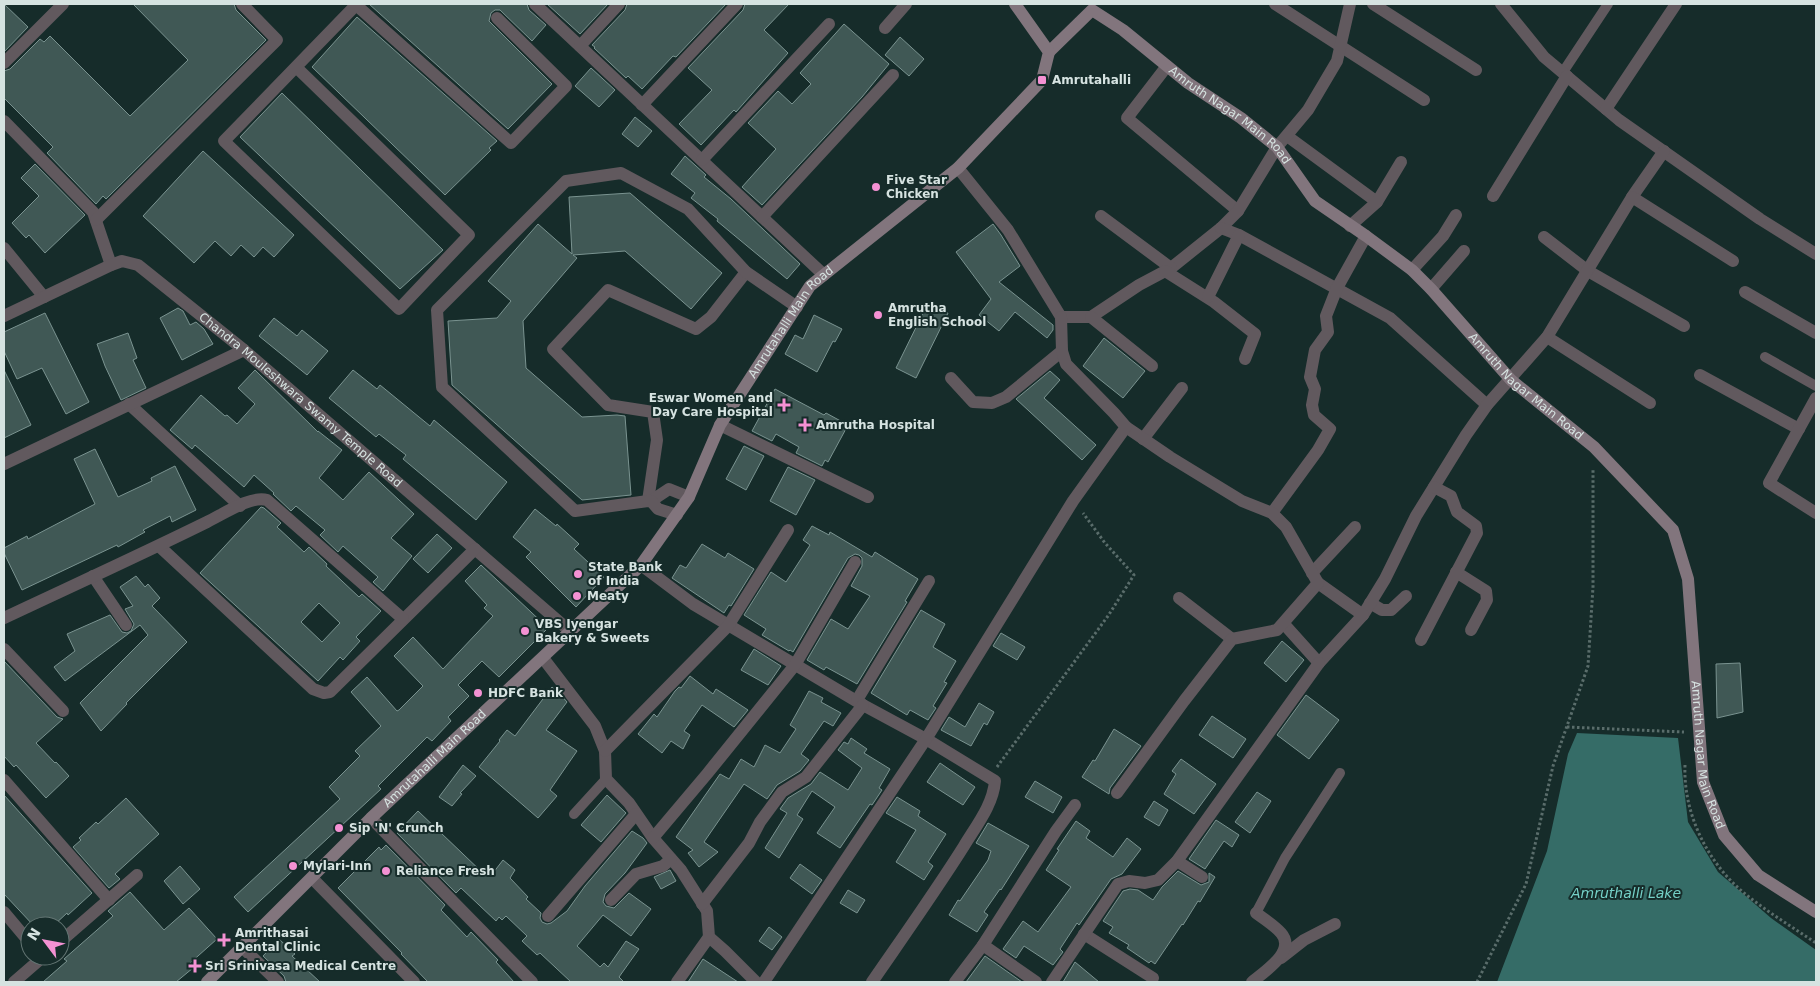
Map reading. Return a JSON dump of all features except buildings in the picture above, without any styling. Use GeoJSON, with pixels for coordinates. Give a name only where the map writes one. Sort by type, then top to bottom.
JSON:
{"type":"FeatureCollection","features":[{"type":"Feature","properties":{"kind":"street"},"geometry":{"type":"LineString","coordinates":[[4,63],[63,4]]}},
{"type":"Feature","properties":{"kind":"street"},"geometry":{"type":"LineString","coordinates":[[96,220],[277,40],[242,4]]}},
{"type":"Feature","properties":{"kind":"street"},"geometry":{"type":"LineString","coordinates":[[296,67],[469,235],[399,309],[224,141],[355,4],[511,144],[566,86],[498,18]]}},
{"type":"Feature","properties":{"kind":"street"},"geometry":{"type":"LineString","coordinates":[[535,4],[824,275]]}},
{"type":"Feature","properties":{"kind":"street"},"geometry":{"type":"LineString","coordinates":[[580,46],[619,4]]}},
{"type":"Feature","properties":{"kind":"street"},"geometry":{"type":"LineString","coordinates":[[642,105],[738,4]]}},
{"type":"Feature","properties":{"kind":"street"},"geometry":{"type":"LineString","coordinates":[[885,28],[906,4]]}},
{"type":"Feature","properties":{"kind":"street"},"geometry":{"type":"LineString","coordinates":[[1015,4],[1049,52]]}},
{"type":"Feature","properties":{"kind":"street"},"geometry":{"type":"LineString","coordinates":[[1275,4],[1424,100]]}},
{"type":"Feature","properties":{"kind":"street"},"geometry":{"type":"LineString","coordinates":[[1061,317],[1091,317],[1139,284],[1168,270],[1221,228],[1238,211],[1277,147],[1308,110],[1337,61],[1350,4]]}},
{"type":"Feature","properties":{"kind":"street"},"geometry":{"type":"LineString","coordinates":[[1373,4],[1476,70]]}},
{"type":"Feature","properties":{"kind":"street"},"geometry":{"type":"LineString","coordinates":[[1501,4],[1544,57],[1606,109],[1760,219],[1816,254]]}},
{"type":"Feature","properties":{"kind":"street"},"geometry":{"type":"LineString","coordinates":[[1606,109],[1676,4]]}},
{"type":"Feature","properties":{"kind":"street","name":"Amruth Nagar Main Road"},"geometry":{"type":"LineString","coordinates":[[1049,52],[1095,7],[1188,83],[1241,118],[1277,147],[1315,200],[1412,270],[1511,380],[1594,447],[1673,530],[1688,579],[1703,782],[1724,835],[1758,874],[1816,912]]}},
{"type":"Feature","properties":{"kind":"street"},"geometry":{"type":"LineString","coordinates":[[702,160],[829,24]]}},
{"type":"Feature","properties":{"kind":"street","name":"Amrutahalli Main Road"},"geometry":{"type":"LineString","coordinates":[[208,982],[370,818],[544,658],[641,565],[689,497],[720,425],[810,286],[958,168],[1042,80],[1049,52]]}},
{"type":"Feature","properties":{"kind":"street"},"geometry":{"type":"LineString","coordinates":[[1167,66],[1126,118],[1238,211]]}},
{"type":"Feature","properties":{"kind":"street"},"geometry":{"type":"LineString","coordinates":[[1493,196],[1565,74]]}},
{"type":"Feature","properties":{"kind":"street"},"geometry":{"type":"LineString","coordinates":[[762,217],[893,75]]}},
{"type":"Feature","properties":{"kind":"street"},"geometry":{"type":"LineString","coordinates":[[4,120],[93,212],[111,265]]}},
{"type":"Feature","properties":{"kind":"street"},"geometry":{"type":"LineString","coordinates":[[1287,136],[1377,202]]}},
{"type":"Feature","properties":{"kind":"street"},"geometry":{"type":"LineString","coordinates":[[1052,982],[1118,884],[1130,881],[1145,883],[1158,880],[1177,861],[1319,663],[1363,615],[1385,579],[1416,516],[1487,405],[1547,337],[1632,197],[1664,151]]}},
{"type":"Feature","properties":{"kind":"street"},"geometry":{"type":"LineString","coordinates":[[1350,226],[1377,202],[1400,162]]}},
{"type":"Feature","properties":{"kind":"street"},"geometry":{"type":"LineString","coordinates":[[958,168],[1008,230],[1061,317],[1062,351],[1066,364],[1126,427],[1242,501],[1272,513],[1286,528],[1315,578],[1363,615]]}},
{"type":"Feature","properties":{"kind":"street"},"geometry":{"type":"LineString","coordinates":[[689,497],[669,489],[650,501],[575,511],[442,387],[437,310],[566,181],[621,173],[688,209],[746,272],[797,307]]}},
{"type":"Feature","properties":{"kind":"street"},"geometry":{"type":"LineString","coordinates":[[1632,197],[1733,260]]}},
{"type":"Feature","properties":{"kind":"street"},"geometry":{"type":"LineString","coordinates":[[1412,270],[1443,236],[1456,215]]}},
{"type":"Feature","properties":{"kind":"street"},"geometry":{"type":"LineString","coordinates":[[1101,216],[1168,270],[1255,334],[1245,359]]}},
{"type":"Feature","properties":{"kind":"street"},"geometry":{"type":"LineString","coordinates":[[1221,228],[1240,236],[1390,318],[1487,405]]}},
{"type":"Feature","properties":{"kind":"street"},"geometry":{"type":"LineString","coordinates":[[1208,298],[1240,236]]}},
{"type":"Feature","properties":{"kind":"street"},"geometry":{"type":"LineString","coordinates":[[1272,513],[1318,450],[1330,429],[1314,416],[1312,405],[1316,389],[1310,377],[1315,350],[1328,332],[1326,316],[1337,288],[1366,236]]}},
{"type":"Feature","properties":{"kind":"street"},"geometry":{"type":"LineString","coordinates":[[1544,237],[1588,271],[1684,326]]}},
{"type":"Feature","properties":{"kind":"street"},"geometry":{"type":"LineString","coordinates":[[4,248],[44,297]]}},
{"type":"Feature","properties":{"kind":"street"},"geometry":{"type":"LineString","coordinates":[[1431,289],[1464,251]]}},
{"type":"Feature","properties":{"kind":"street","name":"Chandra Mouleshwara Swamy Temple Road"},"geometry":{"type":"LineString","coordinates":[[4,316],[122,261],[142,268],[244,350],[571,632]]}},
{"type":"Feature","properties":{"kind":"street"},"geometry":{"type":"LineString","coordinates":[[650,501],[657,440],[653,412],[608,405],[553,349],[608,290],[696,329],[711,317],[746,272]]}},
{"type":"Feature","properties":{"kind":"street"},"geometry":{"type":"LineString","coordinates":[[1745,292],[1816,333]]}},
{"type":"Feature","properties":{"kind":"street"},"geometry":{"type":"LineString","coordinates":[[1091,317],[1152,366]]}},
{"type":"Feature","properties":{"kind":"street"},"geometry":{"type":"LineString","coordinates":[[1547,337],[1650,403]]}},
{"type":"Feature","properties":{"kind":"street"},"geometry":{"type":"LineString","coordinates":[[4,464],[244,350]]}},
{"type":"Feature","properties":{"kind":"street"},"geometry":{"type":"LineString","coordinates":[[951,378],[973,402],[992,403],[1006,397],[1062,351]]}},
{"type":"Feature","properties":{"kind":"street"},"geometry":{"type":"LineString","coordinates":[[1700,375],[1799,429]]}},
{"type":"Feature","properties":{"kind":"street"},"geometry":{"type":"LineString","coordinates":[[1143,439],[1182,388]]}},
{"type":"Feature","properties":{"kind":"street"},"geometry":{"type":"LineString","coordinates":[[1816,398],[1769,484],[1816,513]]}},
{"type":"Feature","properties":{"kind":"street"},"geometry":{"type":"LineString","coordinates":[[129,404],[240,506]]}},
{"type":"Feature","properties":{"kind":"street"},"geometry":{"type":"LineString","coordinates":[[720,425],[868,497]]}},
{"type":"Feature","properties":{"kind":"street"},"geometry":{"type":"LineString","coordinates":[[764,982],[926,739],[1073,501],[1126,427]]}},
{"type":"Feature","properties":{"kind":"street"},"geometry":{"type":"LineString","coordinates":[[1421,640],[1477,533],[1476,526],[1457,512],[1451,496],[1434,487]]}},
{"type":"Feature","properties":{"kind":"street"},"geometry":{"type":"LineString","coordinates":[[4,618],[159,546],[254,499],[267,500],[403,619]]}},
{"type":"Feature","properties":{"kind":"street"},"geometry":{"type":"LineString","coordinates":[[650,501],[658,509],[677,515]]}},
{"type":"Feature","properties":{"kind":"street"},"geometry":{"type":"LineString","coordinates":[[1117,793],[1232,639],[1277,630],[1284,624],[1315,578],[1356,527]]}},
{"type":"Feature","properties":{"kind":"street"},"geometry":{"type":"LineString","coordinates":[[604,751],[728,626],[788,530]]}},
{"type":"Feature","properties":{"kind":"street"},"geometry":{"type":"LineString","coordinates":[[159,546],[319,692],[330,692],[474,549]]}},
{"type":"Feature","properties":{"kind":"street"},"geometry":{"type":"LineString","coordinates":[[653,838],[795,665],[855,562]]}},
{"type":"Feature","properties":{"kind":"street"},"geometry":{"type":"LineString","coordinates":[[641,565],[693,604],[728,626],[926,739],[995,781],[994,794],[983,816],[945,876],[872,982]]}},
{"type":"Feature","properties":{"kind":"street"},"geometry":{"type":"LineString","coordinates":[[1456,572],[1486,591],[1487,600],[1471,630]]}},
{"type":"Feature","properties":{"kind":"street"},"geometry":{"type":"LineString","coordinates":[[93,576],[126,625]]}},
{"type":"Feature","properties":{"kind":"street"},"geometry":{"type":"LineString","coordinates":[[702,904],[750,843],[760,822],[782,792],[806,777],[860,703],[928,581]]}},
{"type":"Feature","properties":{"kind":"street"},"geometry":{"type":"LineString","coordinates":[[1370,603],[1382,610],[1392,610],[1406,596]]}},
{"type":"Feature","properties":{"kind":"street"},"geometry":{"type":"LineString","coordinates":[[1179,598],[1232,639]]}},
{"type":"Feature","properties":{"kind":"street"},"geometry":{"type":"LineString","coordinates":[[1284,624],[1319,663]]}},
{"type":"Feature","properties":{"kind":"street"},"geometry":{"type":"LineString","coordinates":[[4,649],[63,711]]}},
{"type":"Feature","properties":{"kind":"street"},"geometry":{"type":"LineString","coordinates":[[544,658],[595,726],[604,751],[606,779],[629,803],[653,838],[681,870],[707,911],[709,937],[676,982]]}},
{"type":"Feature","properties":{"kind":"street"},"geometry":{"type":"LineString","coordinates":[[4,780],[109,900]]}},
{"type":"Feature","properties":{"kind":"street"},"geometry":{"type":"LineString","coordinates":[[955,982],[983,945],[1056,831],[1075,805]]}},
{"type":"Feature","properties":{"kind":"street"},"geometry":{"type":"LineString","coordinates":[[548,916],[636,814]]}},
{"type":"Feature","properties":{"kind":"street"},"geometry":{"type":"LineString","coordinates":[[370,818],[532,982]]}},
{"type":"Feature","properties":{"kind":"street"},"geometry":{"type":"LineString","coordinates":[[611,900],[636,874],[663,866],[671,859]]}},
{"type":"Feature","properties":{"kind":"street"},"geometry":{"type":"LineString","coordinates":[[1177,861],[1202,877]]}},
{"type":"Feature","properties":{"kind":"street"},"geometry":{"type":"LineString","coordinates":[[70,933],[138,875]]}},
{"type":"Feature","properties":{"kind":"street"},"geometry":{"type":"LineString","coordinates":[[312,878],[414,982]]}},
{"type":"Feature","properties":{"kind":"street"},"geometry":{"type":"LineString","coordinates":[[4,912],[20,931]]}},
{"type":"Feature","properties":{"kind":"street"},"geometry":{"type":"LineString","coordinates":[[1256,913],[1282,934],[1285,945],[1281,958]]}},
{"type":"Feature","properties":{"kind":"street"},"geometry":{"type":"LineString","coordinates":[[1252,982],[1304,940],[1335,924]]}},
{"type":"Feature","properties":{"kind":"street"},"geometry":{"type":"LineString","coordinates":[[1084,934],[1153,978]]}},
{"type":"Feature","properties":{"kind":"street"},"geometry":{"type":"LineString","coordinates":[[709,937],[756,982]]}},
{"type":"Feature","properties":{"kind":"street"},"geometry":{"type":"LineString","coordinates":[[983,945],[1036,982]]}},
{"type":"Feature","properties":{"kind":"street"},"geometry":{"type":"LineString","coordinates":[[242,947],[278,982]]}},
{"type":"Feature","properties":{"kind":"street"},"geometry":{"type":"LineString","coordinates":[[14,982],[32,966]]}},
{"type":"Feature","properties":{"kind":"lane"},"geometry":{"type":"LineString","coordinates":[[1565,74],[1608,4]]}},
{"type":"Feature","properties":{"kind":"lane"},"geometry":{"type":"LineString","coordinates":[[1765,357],[1816,386]]}},
{"type":"Feature","properties":{"kind":"lane"},"geometry":{"type":"LineString","coordinates":[[1256,913],[1285,858],[1340,774]]}},
{"type":"Feature","properties":{"kind":"lane"},"geometry":{"type":"LineString","coordinates":[[574,814],[606,779]]}},
{"type":"Feature","properties":{"kind":"path"},"geometry":{"type":"LineString","coordinates":[[1477,982],[1526,884],[1553,766],[1588,666],[1593,587],[1592,495],[1594,447]]}},
{"type":"Feature","properties":{"kind":"path"},"geometry":{"type":"LineString","coordinates":[[989,777],[1108,616],[1134,575],[1105,543],[1073,501]]}},
{"type":"Feature","properties":{"kind":"path"},"geometry":{"type":"LineString","coordinates":[[1567,727],[1685,732]]}},
{"type":"Feature","properties":{"kind":"water","name":"Amruthalli Lake"},"geometry":{"type":"Polygon","coordinates":[[[1577,733],[1678,738],[1688,822],[1718,872],[1771,918],[1816,950],[1816,982],[1497,982],[1547,851],[1568,754],[1577,733]]]}},
{"type":"Feature","properties":{"kind":"place","name":"Amrutahalli"},"geometry":{"type":"Point","coordinates":[1042,80]}},
{"type":"Feature","properties":{"kind":"place","name":"Five Star Chicken"},"geometry":{"type":"Point","coordinates":[876,187]}},
{"type":"Feature","properties":{"kind":"place","name":"Amrutha English School"},"geometry":{"type":"Point","coordinates":[878,315]}},
{"type":"Feature","properties":{"kind":"place","name":"Eswar Women and Day Care Hospital"},"geometry":{"type":"Point","coordinates":[784,405]}},
{"type":"Feature","properties":{"kind":"place","name":"Amrutha Hospital"},"geometry":{"type":"Point","coordinates":[805,425]}},
{"type":"Feature","properties":{"kind":"place","name":"State Bank of India"},"geometry":{"type":"Point","coordinates":[578,574]}},
{"type":"Feature","properties":{"kind":"place","name":"Meaty"},"geometry":{"type":"Point","coordinates":[577,596]}},
{"type":"Feature","properties":{"kind":"place","name":"VBS Iyengar Bakery & Sweets"},"geometry":{"type":"Point","coordinates":[525,631]}},
{"type":"Feature","properties":{"kind":"place","name":"HDFC Bank"},"geometry":{"type":"Point","coordinates":[478,693]}},
{"type":"Feature","properties":{"kind":"place","name":"Sip 'N' Crunch"},"geometry":{"type":"Point","coordinates":[339,828]}},
{"type":"Feature","properties":{"kind":"place","name":"Mylari-Inn"},"geometry":{"type":"Point","coordinates":[293,866]}},
{"type":"Feature","properties":{"kind":"place","name":"Reliance Fresh"},"geometry":{"type":"Point","coordinates":[386,871]}},
{"type":"Feature","properties":{"kind":"place","name":"Amrithasai Dental Clinic"},"geometry":{"type":"Point","coordinates":[224,940]}},
{"type":"Feature","properties":{"kind":"place","name":"Sri Srinivasa Medical Centre"},"geometry":{"type":"Point","coordinates":[195,966]}}]}
